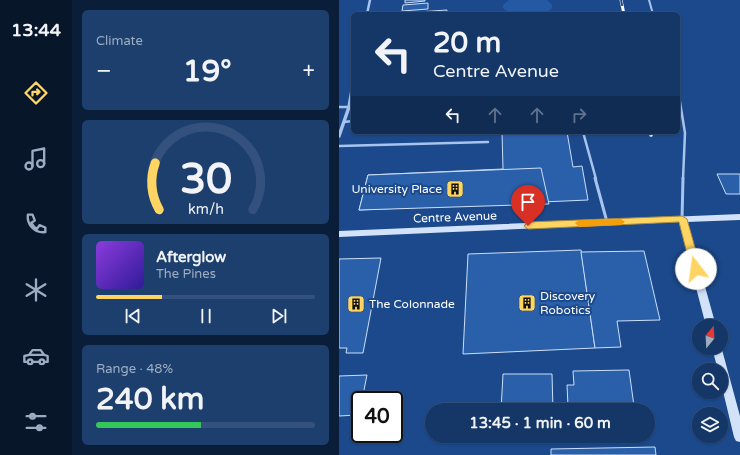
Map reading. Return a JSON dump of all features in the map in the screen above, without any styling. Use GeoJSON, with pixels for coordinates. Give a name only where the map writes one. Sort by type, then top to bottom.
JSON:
{"type":"FeatureCollection","features":[{"type":"Feature","properties":{"kind":"main road","name":"Centre Avenue"},"geometry":{"type":"LineString","coordinates":[[339,234],[740,217]]}},
{"type":"Feature","properties":{"kind":"main road"},"geometry":{"type":"LineString","coordinates":[[682,219],[709,319]]}},
{"type":"Feature","properties":{"kind":"main road"},"geometry":{"type":"LineString","coordinates":[[719,355],[740,437]]}},
{"type":"Feature","properties":{"kind":"street"},"geometry":{"type":"LineString","coordinates":[[367,12],[370,0]]}},
{"type":"Feature","properties":{"kind":"street"},"geometry":{"type":"LineString","coordinates":[[339,136],[349,107],[351,96]]}},
{"type":"Feature","properties":{"kind":"lane"},"geometry":{"type":"LineString","coordinates":[[649,0],[652,12]]}},
{"type":"Feature","properties":{"kind":"lane"},"geometry":{"type":"LineString","coordinates":[[680,102],[685,133],[682,219]]}},
{"type":"Feature","properties":{"kind":"lane"},"geometry":{"type":"LineString","coordinates":[[339,107],[349,107]]}},
{"type":"Feature","properties":{"kind":"lane"},"geometry":{"type":"LineString","coordinates":[[343,122],[351,121]]}},
{"type":"Feature","properties":{"kind":"lane"},"geometry":{"type":"LineString","coordinates":[[584,134],[607,222]]}},
{"type":"Feature","properties":{"kind":"lane"},"geometry":{"type":"LineString","coordinates":[[339,146],[488,142]]}},
{"type":"Feature","properties":{"kind":"shaded area"},"geometry":{"type":"Polygon","coordinates":[[[509,0],[547,0],[552,5],[552,8],[546,12],[510,12],[503,8],[503,5],[509,0]]]}},
{"type":"Feature","properties":{"kind":"building"},"geometry":{"type":"Polygon","coordinates":[[[405,0],[425,0],[425,1],[405,3],[405,0]]]}},
{"type":"Feature","properties":{"kind":"building"},"geometry":{"type":"Polygon","coordinates":[[[428,3],[428,9],[402,11],[403,5],[428,3]]]}},
{"type":"Feature","properties":{"kind":"building"},"geometry":{"type":"Polygon","coordinates":[[[447,10],[447,12],[417,12],[447,10]]]}},
{"type":"Feature","properties":{"kind":"building","name":"University Place"},"geometry":{"type":"Polygon","coordinates":[[[502,134],[567,134],[573,167],[582,166],[588,200],[359,210],[368,175],[503,169],[502,134]]]}},
{"type":"Feature","properties":{"kind":"building","name":"University Place"},"geometry":{"type":"Polygon","coordinates":[[[541,168],[549,204],[359,210],[368,175],[541,168]]]}},
{"type":"Feature","properties":{"kind":"building"},"geometry":{"type":"Polygon","coordinates":[[[717,174],[740,174],[740,194],[726,194],[717,174]]]}},
{"type":"Feature","properties":{"kind":"building","name":"Discovery Robotics"},"geometry":{"type":"Polygon","coordinates":[[[581,250],[595,348],[463,354],[468,254],[581,250]]]}},
{"type":"Feature","properties":{"kind":"building"},"geometry":{"type":"Polygon","coordinates":[[[644,251],[660,320],[617,321],[621,347],[595,348],[581,252],[644,251]]]}},
{"type":"Feature","properties":{"kind":"building","name":"The Colonnade"},"geometry":{"type":"Polygon","coordinates":[[[381,258],[363,353],[346,353],[347,348],[339,348],[339,259],[381,258]]]}},
{"type":"Feature","properties":{"kind":"building"},"geometry":{"type":"Polygon","coordinates":[[[629,370],[634,403],[568,403],[567,385],[574,385],[573,371],[629,370]]]}},
{"type":"Feature","properties":{"kind":"building"},"geometry":{"type":"Polygon","coordinates":[[[503,374],[552,374],[553,403],[501,403],[503,374]]]}},
{"type":"Feature","properties":{"kind":"building"},"geometry":{"type":"Polygon","coordinates":[[[367,375],[364,391],[351,391],[351,415],[339,416],[339,376],[367,375]]]}},
{"type":"Feature","properties":{"kind":"building"},"geometry":{"type":"Polygon","coordinates":[[[655,447],[656,455],[551,455],[551,449],[655,447]]]}},
{"type":"Feature","properties":{"kind":"railway"},"geometry":{"type":"LineString","coordinates":[[621,0],[624,12]]}},
{"type":"Feature","properties":{"kind":"slow traffic"},"geometry":{"type":"LineString","coordinates":[[579,223],[621,222]]}},
{"type":"Feature","properties":{"kind":"place","name":"University Place"},"geometry":{"type":"Point","coordinates":[455,189]}},
{"type":"Feature","properties":{"kind":"place","name":"Discovery Robotics"},"geometry":{"type":"Point","coordinates":[527,303]}},
{"type":"Feature","properties":{"kind":"place","name":"The Colonnade"},"geometry":{"type":"Point","coordinates":[356,304]}},
{"type":"Feature","properties":{"kind":"route"},"geometry":{"type":"LineString","coordinates":[[528,226],[682,219],[696,269]]}}]}
